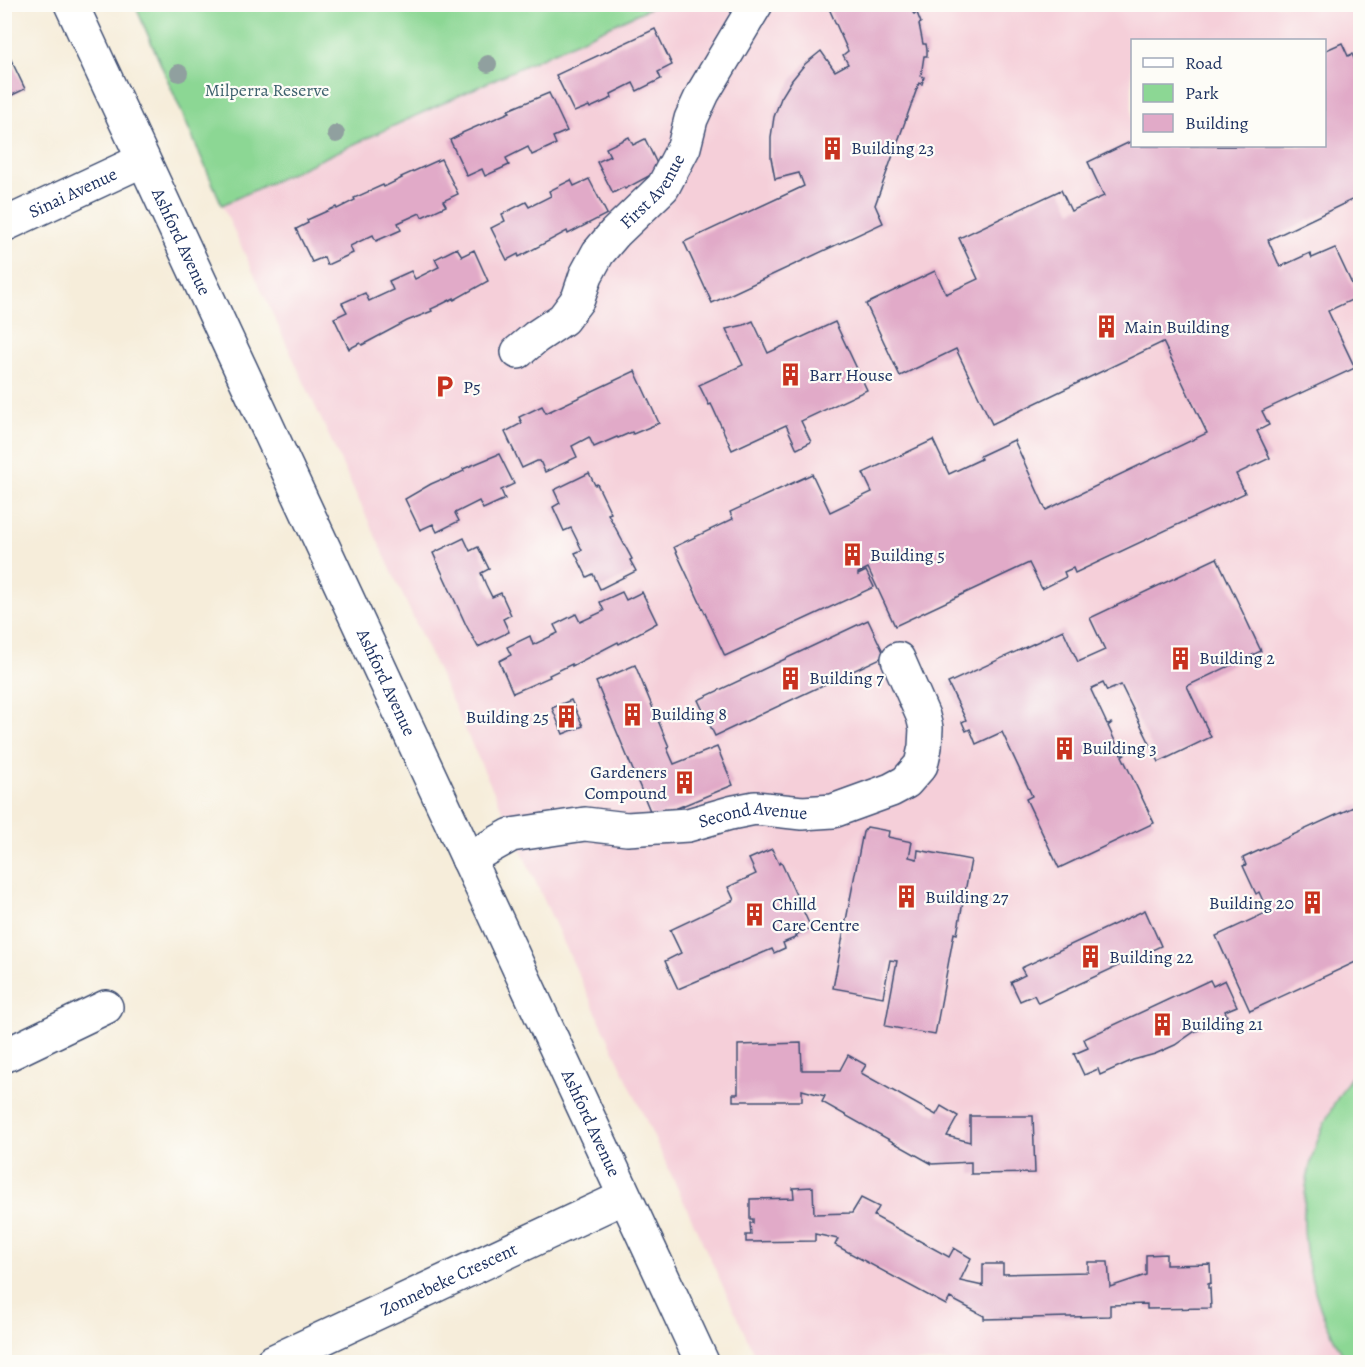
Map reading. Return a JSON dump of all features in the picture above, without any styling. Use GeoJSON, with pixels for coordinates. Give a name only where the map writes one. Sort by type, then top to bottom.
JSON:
{"type":"FeatureCollection","features":[{"type":"Feature","properties":{"kind":"street","name":"Ashford Avenue"},"geometry":{"type":"LineString","coordinates":[[71,4],[702,1362]]}},
{"type":"Feature","properties":{"kind":"street","name":"First Avenue"},"geometry":{"type":"LineString","coordinates":[[518,352],[563,319],[578,299],[586,275],[598,253],[615,233],[663,187],[684,147],[691,119],[703,93],[756,4]]}},
{"type":"Feature","properties":{"kind":"street","name":"Sinai Avenue"},"geometry":{"type":"LineString","coordinates":[[4,225],[143,160]]}},
{"type":"Feature","properties":{"kind":"street","name":"Second Avenue"},"geometry":{"type":"LineString","coordinates":[[468,859],[511,835],[585,824],[627,829],[688,825],[755,808],[802,813],[833,812],[891,790],[906,782],[921,765],[925,747],[926,728],[923,717],[898,659]]}},
{"type":"Feature","properties":{"kind":"street"},"geometry":{"type":"LineString","coordinates":[[4,1056],[106,1007]]}},
{"type":"Feature","properties":{"kind":"street","name":"Zonnebeke Crescent"},"geometry":{"type":"LineString","coordinates":[[272,1362],[624,1197]]}},
{"type":"Feature","properties":{"kind":"shaded area"},"geometry":{"type":"Polygon","coordinates":[[[656,5],[1360,5],[1360,1362],[758,1362],[222,205],[656,5]]]}},
{"type":"Feature","properties":{"kind":"green space","name":"Milperra Reserve"},"geometry":{"type":"Polygon","coordinates":[[[135,5],[656,5],[222,205],[135,5]]]}},
{"type":"Feature","properties":{"kind":"green space"},"geometry":{"type":"Polygon","coordinates":[[[1360,1065],[1360,1362],[1346,1362],[1322,1311],[1310,1272],[1305,1240],[1304,1209],[1307,1179],[1326,1120],[1341,1092],[1360,1065]]]}},
{"type":"Feature","properties":{"kind":"building","name":"Building 23"},"geometry":{"type":"Polygon","coordinates":[[[827,4],[907,4],[914,14],[917,13],[921,23],[919,24],[923,44],[926,44],[927,50],[921,76],[924,77],[922,84],[919,83],[875,205],[883,223],[712,303],[684,242],[804,186],[799,173],[775,179],[771,158],[771,137],[774,117],[781,98],[805,64],[821,51],[835,71],[848,64],[843,55],[848,51],[827,4]]]}},
{"type":"Feature","properties":{"kind":"building"},"geometry":{"type":"Polygon","coordinates":[[[655,29],[672,65],[658,72],[661,79],[637,91],[633,83],[611,94],[612,98],[574,112],[556,75],[655,29]]]}},
{"type":"Feature","properties":{"kind":"building","name":"Main Building"},"geometry":{"type":"Polygon","coordinates":[[[1342,43],[1348,56],[1352,54],[1360,72],[1358,77],[1360,83],[1360,196],[1268,240],[1280,267],[1310,253],[1312,258],[1335,248],[1358,297],[1328,311],[1355,368],[1262,411],[1269,425],[1257,431],[1270,458],[1236,474],[1245,493],[1075,573],[1073,568],[1064,572],[1066,577],[1042,589],[1029,563],[895,626],[868,568],[858,575],[866,571],[874,587],[725,656],[674,547],[733,519],[730,512],[812,474],[830,512],[872,492],[863,473],[933,440],[949,474],[1014,440],[1046,510],[1207,433],[1163,342],[992,424],[956,349],[900,376],[866,304],[935,271],[946,294],[978,279],[959,238],[1061,190],[1071,211],[1104,196],[1088,162],[1131,141],[1131,147],[1326,147],[1326,50],[1342,43]]]}},
{"type":"Feature","properties":{"kind":"building"},"geometry":{"type":"Polygon","coordinates":[[[4,45],[25,89],[4,99],[4,45]]]}},
{"type":"Feature","properties":{"kind":"building"},"geometry":{"type":"Polygon","coordinates":[[[549,93],[567,131],[553,137],[556,144],[532,155],[528,147],[506,158],[509,165],[485,176],[482,169],[467,176],[450,140],[510,112],[508,110],[549,93]]]}},
{"type":"Feature","properties":{"kind":"building"},"geometry":{"type":"Polygon","coordinates":[[[629,137],[633,145],[645,139],[660,170],[613,193],[597,162],[610,156],[606,148],[629,137]]]}},
{"type":"Feature","properties":{"kind":"building"},"geometry":{"type":"Polygon","coordinates":[[[441,159],[458,194],[443,201],[446,206],[422,217],[420,213],[398,223],[401,230],[376,241],[373,235],[350,246],[353,253],[327,265],[324,257],[312,262],[296,229],[308,223],[307,220],[336,207],[337,209],[355,200],[354,198],[383,185],[384,187],[441,159]]]}},
{"type":"Feature","properties":{"kind":"building"},"geometry":{"type":"Polygon","coordinates":[[[589,179],[607,214],[568,234],[567,231],[519,257],[518,254],[507,260],[491,228],[505,221],[502,214],[526,202],[529,207],[551,196],[549,191],[571,180],[574,186],[589,179]]]}},
{"type":"Feature","properties":{"kind":"building"},"geometry":{"type":"Polygon","coordinates":[[[457,248],[462,256],[474,250],[488,281],[454,300],[454,298],[431,309],[432,311],[349,349],[334,318],[347,312],[342,303],[365,293],[369,301],[393,290],[389,281],[411,271],[415,279],[439,267],[435,259],[457,248]]]}},
{"type":"Feature","properties":{"kind":"building","name":"Barr House"},"geometry":{"type":"Polygon","coordinates":[[[753,321],[768,353],[835,322],[867,390],[801,421],[811,442],[797,449],[786,425],[732,450],[711,404],[709,405],[699,385],[743,365],[726,329],[753,321]]]}},
{"type":"Feature","properties":{"kind":"building"},"geometry":{"type":"Polygon","coordinates":[[[635,371],[659,423],[594,447],[589,437],[572,446],[577,457],[545,472],[540,461],[522,468],[505,432],[522,423],[519,417],[542,406],[546,413],[635,371]]]}},
{"type":"Feature","properties":{"kind":"building"},"geometry":{"type":"Polygon","coordinates":[[[499,454],[514,484],[501,490],[505,499],[483,509],[479,501],[455,513],[459,521],[437,532],[433,524],[420,530],[405,499],[431,484],[499,454]]]}},
{"type":"Feature","properties":{"kind":"building"},"geometry":{"type":"Polygon","coordinates":[[[589,473],[611,513],[608,514],[636,571],[600,589],[593,574],[587,577],[575,553],[582,550],[571,528],[564,531],[553,507],[560,503],[554,490],[589,473]]]}},
{"type":"Feature","properties":{"kind":"building"},"geometry":{"type":"Polygon","coordinates":[[[464,538],[470,551],[478,547],[489,569],[481,573],[486,585],[492,597],[501,593],[511,615],[503,619],[509,632],[478,647],[433,553],[464,538]]]}},
{"type":"Feature","properties":{"kind":"building"},"geometry":{"type":"Polygon","coordinates":[[[1217,558],[1261,651],[1187,686],[1211,737],[1159,762],[1121,685],[1107,691],[1103,683],[1092,688],[1107,724],[1112,723],[1108,726],[1121,754],[1126,753],[1122,756],[1154,823],[1059,868],[1026,799],[1032,796],[1002,732],[976,744],[970,729],[966,731],[962,722],[966,720],[948,683],[1063,630],[1078,662],[1105,650],[1090,618],[1217,558]]]}},
{"type":"Feature","properties":{"kind":"building"},"geometry":{"type":"Polygon","coordinates":[[[622,592],[626,600],[642,592],[657,623],[619,644],[618,642],[513,693],[499,661],[511,655],[507,647],[530,636],[533,645],[558,633],[554,625],[576,614],[580,622],[604,611],[600,602],[622,592]]]}},
{"type":"Feature","properties":{"kind":"building","name":"Building 7"},"geometry":{"type":"Polygon","coordinates":[[[868,620],[885,656],[715,736],[698,700],[868,620]]]}},
{"type":"Feature","properties":{"kind":"building"},"geometry":{"type":"Polygon","coordinates":[[[635,665],[674,764],[717,747],[733,785],[653,818],[596,682],[635,665]]]}},
{"type":"Feature","properties":{"kind":"building","name":"Building 25"},"geometry":{"type":"Polygon","coordinates":[[[571,700],[583,726],[563,734],[552,708],[571,700]]]}},
{"type":"Feature","properties":{"kind":"building","name":"Building 20"},"geometry":{"type":"Polygon","coordinates":[[[1360,804],[1360,960],[1250,1011],[1216,936],[1268,912],[1259,892],[1256,894],[1243,866],[1246,865],[1243,858],[1360,804]]]}},
{"type":"Feature","properties":{"kind":"building","name":"Building 27"},"geometry":{"type":"Polygon","coordinates":[[[867,827],[889,831],[888,837],[912,842],[909,857],[917,859],[918,850],[971,860],[957,934],[954,933],[935,1035],[885,1026],[897,961],[890,960],[883,997],[833,988],[863,832],[867,827]]]}},
{"type":"Feature","properties":{"kind":"building","name":"Chilld Care Centre"},"geometry":{"type":"Polygon","coordinates":[[[772,849],[779,864],[781,862],[811,928],[783,943],[785,948],[774,953],[772,949],[678,989],[665,961],[681,953],[670,930],[734,900],[728,887],[756,874],[749,859],[772,849]]]}},
{"type":"Feature","properties":{"kind":"building","name":"Building 22"},"geometry":{"type":"Polygon","coordinates":[[[1145,910],[1161,946],[1038,1003],[1034,995],[1020,1001],[1011,982],[1025,975],[1021,968],[1145,910]]]}},
{"type":"Feature","properties":{"kind":"building","name":"Building 21"},"geometry":{"type":"Polygon","coordinates":[[[1210,980],[1213,986],[1225,980],[1237,1006],[1225,1011],[1227,1016],[1155,1054],[1133,1060],[1100,1075],[1098,1069],[1084,1075],[1074,1054],[1088,1048],[1084,1039],[1210,980]]]}},
{"type":"Feature","properties":{"kind":"building"},"geometry":{"type":"Polygon","coordinates":[[[801,1043],[802,1070],[840,1070],[848,1055],[866,1065],[861,1073],[936,1115],[941,1106],[958,1116],[947,1136],[970,1142],[970,1116],[1033,1116],[1035,1173],[971,1174],[971,1162],[932,1164],[822,1102],[825,1096],[802,1090],[802,1101],[733,1101],[733,1094],[738,1094],[738,1045],[801,1043]]]}},
{"type":"Feature","properties":{"kind":"building"},"geometry":{"type":"Polygon","coordinates":[[[813,1187],[814,1214],[852,1213],[861,1198],[879,1207],[874,1216],[949,1257],[954,1248],[971,1258],[960,1281],[983,1286],[983,1264],[1003,1264],[1003,1274],[1088,1272],[1088,1262],[1108,1262],[1110,1287],[1146,1275],[1146,1255],[1166,1254],[1166,1265],[1210,1264],[1211,1283],[1208,1284],[1208,1288],[1210,1288],[1211,1308],[1147,1309],[1147,1304],[1110,1305],[1110,1316],[984,1319],[984,1316],[950,1298],[946,1305],[835,1245],[838,1239],[815,1234],[815,1241],[746,1242],[746,1235],[751,1235],[750,1223],[753,1223],[753,1219],[750,1219],[750,1199],[794,1198],[793,1188],[813,1187]]]}},
{"type":"Feature","properties":{"kind":"place","name":"Building 23"},"geometry":{"type":"Point","coordinates":[833,148]}},
{"type":"Feature","properties":{"kind":"place","name":"Main Building"},"geometry":{"type":"Point","coordinates":[1106,327]}},
{"type":"Feature","properties":{"kind":"place","name":"Barr House"},"geometry":{"type":"Point","coordinates":[791,375]}},
{"type":"Feature","properties":{"kind":"place","name":"P5"},"geometry":{"type":"Point","coordinates":[445,387]}},
{"type":"Feature","properties":{"kind":"place","name":"Building 5"},"geometry":{"type":"Point","coordinates":[852,555]}},
{"type":"Feature","properties":{"kind":"place","name":"Building 2"},"geometry":{"type":"Point","coordinates":[1181,658]}},
{"type":"Feature","properties":{"kind":"place","name":"Building 7"},"geometry":{"type":"Point","coordinates":[791,678]}},
{"type":"Feature","properties":{"kind":"place","name":"Building 8"},"geometry":{"type":"Point","coordinates":[633,714]}},
{"type":"Feature","properties":{"kind":"place","name":"Building 25"},"geometry":{"type":"Point","coordinates":[567,717]}},
{"type":"Feature","properties":{"kind":"place","name":"Building 3"},"geometry":{"type":"Point","coordinates":[1064,748]}},
{"type":"Feature","properties":{"kind":"place","name":"Gardeners Compound"},"geometry":{"type":"Point","coordinates":[685,782]}},
{"type":"Feature","properties":{"kind":"place","name":"Building 27"},"geometry":{"type":"Point","coordinates":[907,897]}},
{"type":"Feature","properties":{"kind":"place","name":"Building 20"},"geometry":{"type":"Point","coordinates":[1312,903]}},
{"type":"Feature","properties":{"kind":"place","name":"Chilld Care Centre"},"geometry":{"type":"Point","coordinates":[754,914]}},
{"type":"Feature","properties":{"kind":"place","name":"Building 22"},"geometry":{"type":"Point","coordinates":[1091,957]}},
{"type":"Feature","properties":{"kind":"place","name":"Building 21"},"geometry":{"type":"Point","coordinates":[1163,1024]}}]}
